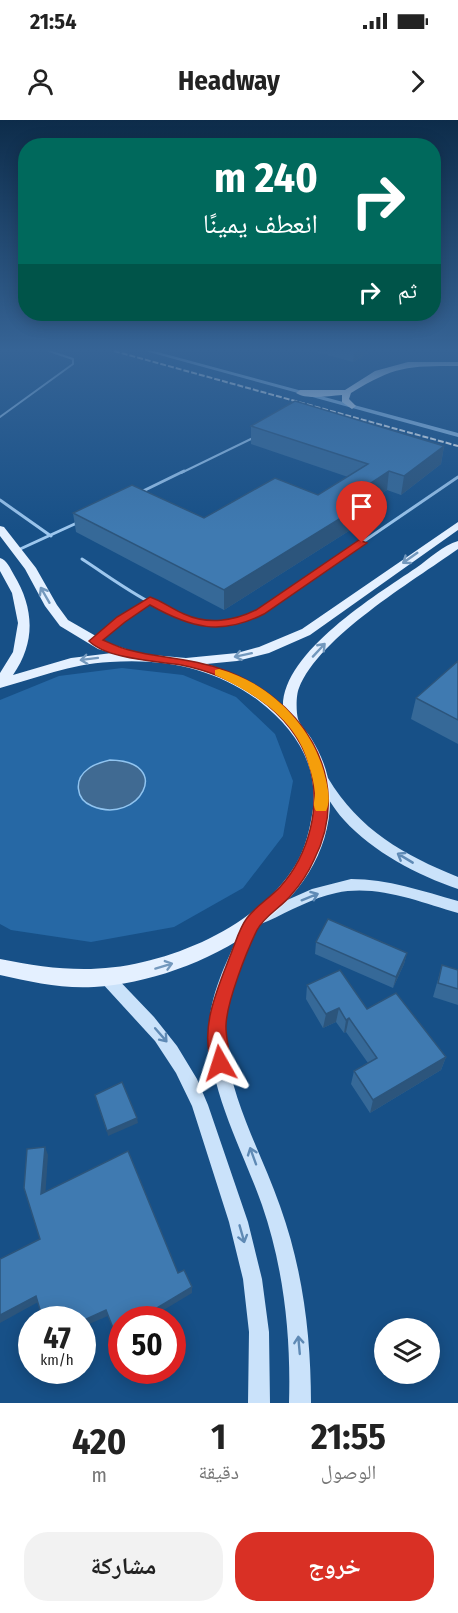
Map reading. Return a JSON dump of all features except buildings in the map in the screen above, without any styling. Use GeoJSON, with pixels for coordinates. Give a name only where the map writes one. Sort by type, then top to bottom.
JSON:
{"type":"FeatureCollection","features":[{"type":"Feature","properties":{"kind":"main road"},"geometry":{"type":"LineString","coordinates":[[184,662],[237,657],[264,650],[306,632],[458,525]]}},
{"type":"Feature","properties":{"kind":"main road"},"geometry":{"type":"LineString","coordinates":[[0,529],[18,550],[64,623],[95,641],[127,654],[184,662],[244,683],[269,700],[291,720],[306,741],[331,795],[352,820],[377,842],[415,864],[458,883]]}},
{"type":"Feature","properties":{"kind":"main road"},"geometry":{"type":"LineString","coordinates":[[291,720],[291,690],[303,668],[325,644],[458,544]]}},
{"type":"Feature","properties":{"kind":"main road"},"geometry":{"type":"LineString","coordinates":[[0,561],[20,597],[25,611],[26,628],[21,651],[0,683]]}},
{"type":"Feature","properties":{"kind":"main road"},"geometry":{"type":"LineString","coordinates":[[0,683],[56,664],[95,658],[145,657]]}},
{"type":"Feature","properties":{"kind":"main road"},"geometry":{"type":"LineString","coordinates":[[300,1403],[302,1370],[296,1311],[286,1257],[272,1208],[226,1083],[217,1044],[220,1005],[254,922],[286,890],[308,858],[319,825],[322,794],[316,764]]}},
{"type":"Feature","properties":{"kind":"main road"},"geometry":{"type":"LineString","coordinates":[[0,967],[33,975],[69,978],[106,977],[160,968],[209,949],[254,922],[310,896],[336,887],[382,887],[458,907]]}},
{"type":"Feature","properties":{"kind":"main road"},"geometry":{"type":"LineString","coordinates":[[106,977],[168,1042],[184,1067],[200,1104],[250,1263],[259,1321],[260,1403]]}},
{"type":"Feature","properties":{"kind":"street"},"geometry":{"type":"LineString","coordinates":[[370,411],[458,435]]}},
{"type":"Feature","properties":{"kind":"lane"},"geometry":{"type":"LineString","coordinates":[[136,495],[263,434]]}},
{"type":"Feature","properties":{"kind":"lane"},"geometry":{"type":"LineString","coordinates":[[82,559],[179,617],[196,622],[225,624],[244,620],[266,608],[458,477]]}},
{"type":"Feature","properties":{"kind":"lane"},"geometry":{"type":"LineString","coordinates":[[0,500],[51,536]]}},
{"type":"Feature","properties":{"kind":"lane"},"geometry":{"type":"LineString","coordinates":[[18,550],[83,520]]}},
{"type":"Feature","properties":{"kind":"lane"},"geometry":{"type":"LineString","coordinates":[[95,641],[121,619],[150,600]]}},
{"type":"Feature","properties":{"kind":"shaded area"},"geometry":{"type":"Polygon","coordinates":[[[122,668],[183,675],[236,697],[275,734],[293,781],[283,836],[243,888],[174,927],[91,942],[11,930],[0,924],[0,700],[59,676],[122,668]],[[110,760],[98,763],[115,809],[130,805],[141,796],[140,768],[131,763],[110,760]]]}},
{"type":"Feature","properties":{"kind":"shaded area"},"geometry":{"type":"Polygon","coordinates":[[[110,760],[130,763],[141,770],[145,780],[143,791],[135,800],[124,807],[109,810],[86,803],[78,789],[83,773],[95,764],[110,760]]]}},
{"type":"Feature","properties":{"kind":"railway"},"geometry":{"type":"LineString","coordinates":[[331,411],[458,446]]}},
{"type":"Feature","properties":{"kind":"slow traffic"},"geometry":{"type":"LineString","coordinates":[[219,673],[244,683],[269,700],[291,720],[306,741],[316,764],[322,794],[321,807]]}},
{"type":"Feature","properties":{"kind":"route"},"geometry":{"type":"LineString","coordinates":[[220,1063],[217,1044],[220,1005],[252,923],[286,890],[308,858],[319,825],[322,794],[316,764],[306,741],[291,720],[269,700],[244,683],[184,662],[127,654],[95,641],[121,619],[150,600],[179,617],[205,624],[225,624],[244,620],[260,612],[362,543]]}}]}
